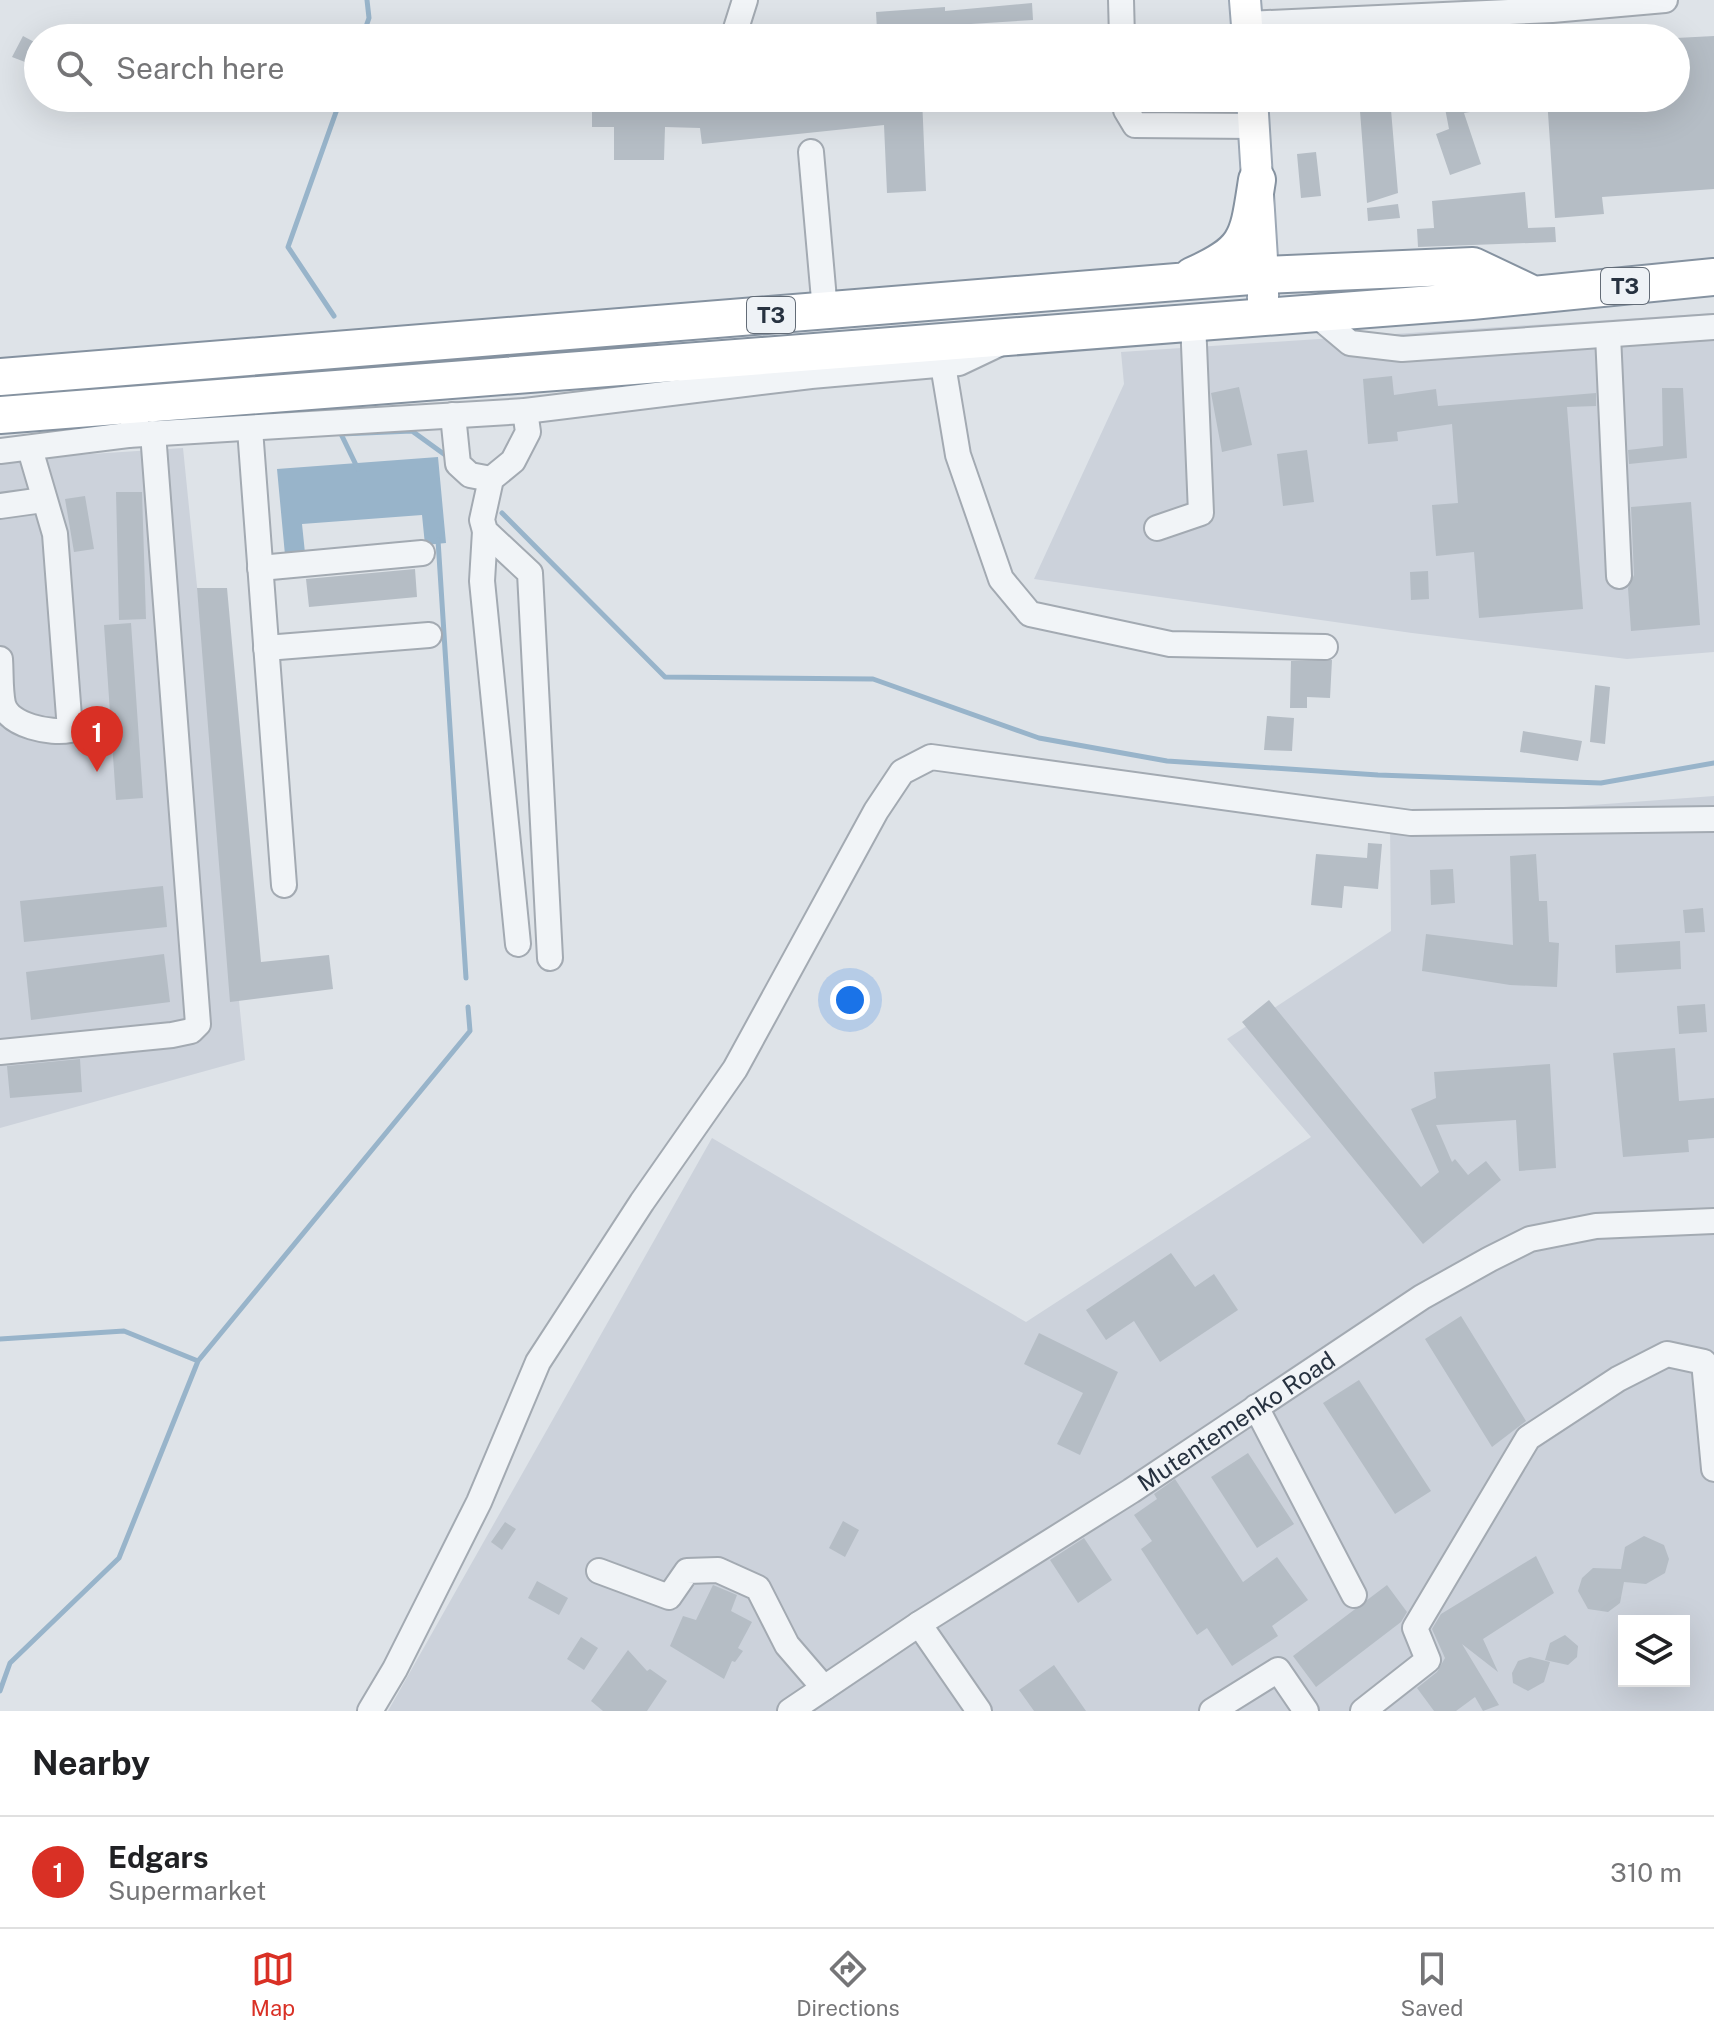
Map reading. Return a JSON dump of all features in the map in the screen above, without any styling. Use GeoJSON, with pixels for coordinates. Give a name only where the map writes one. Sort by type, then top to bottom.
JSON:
{"type":"FeatureCollection","features":[{"type":"Feature","properties":{"kind":"highway"},"geometry":{"type":"LineString","coordinates":[[1179,282],[1218,264],[1248,235],[1257,180]]}},
{"type":"Feature","properties":{"kind":"highway"},"geometry":{"type":"LineString","coordinates":[[1261,235],[1278,251],[1316,273]]}},
{"type":"Feature","properties":{"kind":"highway","name":"T3"},"geometry":{"type":"LineString","coordinates":[[0,377],[1263,275],[1473,266],[1536,296]]}},
{"type":"Feature","properties":{"kind":"highway","name":"T3"},"geometry":{"type":"LineString","coordinates":[[0,415],[142,425],[1015,336],[1536,296],[1714,277]]}},
{"type":"Feature","properties":{"kind":"main road"},"geometry":{"type":"LineString","coordinates":[[1253,112],[1263,316]]}},
{"type":"Feature","properties":{"kind":"street"},"geometry":{"type":"LineString","coordinates":[[737,24],[745,0]]}},
{"type":"Feature","properties":{"kind":"street"},"geometry":{"type":"LineString","coordinates":[[1121,0],[1122,24]]}},
{"type":"Feature","properties":{"kind":"street"},"geometry":{"type":"LineString","coordinates":[[1247,21],[1665,0]]}},
{"type":"Feature","properties":{"kind":"street"},"geometry":{"type":"LineString","coordinates":[[1127,112],[1135,125],[1253,112]]}},
{"type":"Feature","properties":{"kind":"street"},"geometry":{"type":"LineString","coordinates":[[811,152],[825,311]]}},
{"type":"Feature","properties":{"kind":"street"},"geometry":{"type":"LineString","coordinates":[[1313,312],[1350,343],[1402,349],[1714,327]]}},
{"type":"Feature","properties":{"kind":"street"},"geometry":{"type":"LineString","coordinates":[[1157,528],[1201,513],[1193,321]]}},
{"type":"Feature","properties":{"kind":"street"},"geometry":{"type":"LineString","coordinates":[[1608,335],[1619,576]]}},
{"type":"Feature","properties":{"kind":"street"},"geometry":{"type":"LineString","coordinates":[[0,451],[30,449],[142,425],[250,429],[525,411],[811,376],[943,365],[959,363],[1015,336]]}},
{"type":"Feature","properties":{"kind":"street"},"geometry":{"type":"LineString","coordinates":[[943,365],[958,455],[1001,579],[1030,614],[1170,644],[1325,647]]}},
{"type":"Feature","properties":{"kind":"street"},"geometry":{"type":"LineString","coordinates":[[518,944],[482,581],[485,531],[482,520],[491,479],[513,461],[528,432],[525,411]]}},
{"type":"Feature","properties":{"kind":"street"},"geometry":{"type":"LineString","coordinates":[[453,415],[458,464],[470,475],[491,479]]}},
{"type":"Feature","properties":{"kind":"street"},"geometry":{"type":"LineString","coordinates":[[0,1052],[172,1035],[191,1031],[198,1024],[142,425]]}},
{"type":"Feature","properties":{"kind":"street"},"geometry":{"type":"LineString","coordinates":[[250,429],[284,885]]}},
{"type":"Feature","properties":{"kind":"street"},"geometry":{"type":"LineString","coordinates":[[0,659],[4,707],[14,718],[57,733],[70,730],[55,534],[30,449]]}},
{"type":"Feature","properties":{"kind":"street"},"geometry":{"type":"LineString","coordinates":[[0,506],[43,500]]}},
{"type":"Feature","properties":{"kind":"street"},"geometry":{"type":"LineString","coordinates":[[485,531],[530,573],[550,958]]}},
{"type":"Feature","properties":{"kind":"street"},"geometry":{"type":"LineString","coordinates":[[260,568],[422,553]]}},
{"type":"Feature","properties":{"kind":"street"},"geometry":{"type":"LineString","coordinates":[[266,648],[429,635]]}},
{"type":"Feature","properties":{"kind":"street"},"geometry":{"type":"LineString","coordinates":[[370,1711],[395,1669],[479,1502],[538,1362],[642,1202],[735,1069],[876,811],[902,772],[931,757],[1411,823],[1714,819]]}},
{"type":"Feature","properties":{"kind":"street","name":"Mutentemenko Road"},"geometry":{"type":"LineString","coordinates":[[790,1711],[1422,1297],[1530,1239],[1596,1226],[1714,1221]]}},
{"type":"Feature","properties":{"kind":"street"},"geometry":{"type":"LineString","coordinates":[[1363,1711],[1428,1660],[1415,1628],[1528,1438],[1618,1379],[1667,1354],[1704,1362],[1714,1469]]}},
{"type":"Feature","properties":{"kind":"street"},"geometry":{"type":"LineString","coordinates":[[1256,1407],[1354,1595]]}},
{"type":"Feature","properties":{"kind":"street"},"geometry":{"type":"LineString","coordinates":[[599,1571],[669,1597],[687,1571],[718,1570],[758,1588],[787,1645],[824,1688]]}},
{"type":"Feature","properties":{"kind":"street"},"geometry":{"type":"LineString","coordinates":[[919,1624],[979,1711]]}},
{"type":"Feature","properties":{"kind":"street"},"geometry":{"type":"LineString","coordinates":[[1212,1711],[1278,1670],[1306,1711]]}},
{"type":"Feature","properties":{"kind":"shaded area"},"geometry":{"type":"Polygon","coordinates":[[[1714,313],[1714,652],[1627,659],[1412,633],[1034,579],[1124,384],[1121,352],[1714,313]]]}},
{"type":"Feature","properties":{"kind":"shaded area"},"geometry":{"type":"Polygon","coordinates":[[[183,448],[245,1060],[0,1128],[0,460],[183,448]]]}},
{"type":"Feature","properties":{"kind":"shaded area"},"geometry":{"type":"Polygon","coordinates":[[[1714,796],[1714,1711],[388,1711],[712,1138],[1026,1322],[1311,1137],[1227,1039],[1391,931],[1390,820],[1714,796]]]}},
{"type":"Feature","properties":{"kind":"water"},"geometry":{"type":"Polygon","coordinates":[[[438,457],[446,543],[425,545],[422,515],[302,524],[305,553],[285,555],[277,469],[438,457]]]}},
{"type":"Feature","properties":{"kind":"building"},"geometry":{"type":"Polygon","coordinates":[[[1032,3],[1033,20],[971,24],[877,24],[876,12],[945,7],[945,11],[1032,3]]]}},
{"type":"Feature","properties":{"kind":"building"},"geometry":{"type":"Polygon","coordinates":[[[23,36],[24,37],[24,62],[12,57],[23,36]]]}},
{"type":"Feature","properties":{"kind":"building"},"geometry":{"type":"Polygon","coordinates":[[[1714,36],[1714,189],[1602,197],[1604,214],[1555,218],[1548,112],[1690,112],[1690,37],[1714,36]]]}},
{"type":"Feature","properties":{"kind":"building"},"geometry":{"type":"Polygon","coordinates":[[[592,112],[923,112],[926,191],[887,193],[884,125],[702,144],[700,128],[665,127],[664,160],[614,160],[614,127],[592,127],[592,112]]]}},
{"type":"Feature","properties":{"kind":"building"},"geometry":{"type":"Polygon","coordinates":[[[1360,112],[1391,112],[1398,193],[1367,203],[1360,112]]]}},
{"type":"Feature","properties":{"kind":"building"},"geometry":{"type":"Polygon","coordinates":[[[1446,112],[1470,112],[1464,113],[1481,164],[1450,175],[1436,134],[1449,129],[1446,112]]]}},
{"type":"Feature","properties":{"kind":"building"},"geometry":{"type":"Polygon","coordinates":[[[1316,152],[1321,196],[1301,198],[1297,154],[1316,152]]]}},
{"type":"Feature","properties":{"kind":"building"},"geometry":{"type":"Polygon","coordinates":[[[1525,192],[1528,228],[1555,227],[1556,242],[1418,247],[1417,229],[1434,228],[1432,201],[1525,192]]]}},
{"type":"Feature","properties":{"kind":"building"},"geometry":{"type":"Polygon","coordinates":[[[1398,204],[1400,218],[1368,221],[1367,208],[1398,204]]]}},
{"type":"Feature","properties":{"kind":"building"},"geometry":{"type":"Polygon","coordinates":[[[1392,376],[1394,395],[1436,389],[1438,406],[1596,393],[1596,406],[1567,407],[1583,609],[1479,618],[1474,552],[1436,556],[1432,505],[1458,503],[1452,424],[1397,432],[1398,441],[1368,444],[1363,379],[1392,376]]]}},
{"type":"Feature","properties":{"kind":"building"},"geometry":{"type":"Polygon","coordinates":[[[1239,387],[1252,445],[1222,452],[1211,393],[1239,387]]]}},
{"type":"Feature","properties":{"kind":"building"},"geometry":{"type":"Polygon","coordinates":[[[1662,388],[1683,388],[1687,458],[1629,464],[1628,450],[1663,446],[1662,388]]]}},
{"type":"Feature","properties":{"kind":"building"},"geometry":{"type":"Polygon","coordinates":[[[1307,450],[1314,502],[1283,506],[1277,454],[1307,450]]]}},
{"type":"Feature","properties":{"kind":"building"},"geometry":{"type":"Polygon","coordinates":[[[116,492],[142,492],[146,619],[119,620],[116,492]]]}},
{"type":"Feature","properties":{"kind":"building"},"geometry":{"type":"Polygon","coordinates":[[[85,496],[94,549],[74,552],[65,499],[85,496]]]}},
{"type":"Feature","properties":{"kind":"building"},"geometry":{"type":"Polygon","coordinates":[[[1691,502],[1700,625],[1631,631],[1628,588],[1634,575],[1631,507],[1691,502]]]}},
{"type":"Feature","properties":{"kind":"building"},"geometry":{"type":"Polygon","coordinates":[[[415,569],[417,597],[309,607],[306,579],[415,569]]]}},
{"type":"Feature","properties":{"kind":"building"},"geometry":{"type":"Polygon","coordinates":[[[1428,571],[1429,599],[1411,600],[1410,572],[1428,571]]]}},
{"type":"Feature","properties":{"kind":"building"},"geometry":{"type":"Polygon","coordinates":[[[197,588],[227,588],[261,962],[329,955],[333,989],[230,1002],[197,588]]]}},
{"type":"Feature","properties":{"kind":"building"},"geometry":{"type":"Polygon","coordinates":[[[131,623],[143,798],[116,800],[104,625],[131,623]]]}},
{"type":"Feature","properties":{"kind":"building"},"geometry":{"type":"Polygon","coordinates":[[[1332,660],[1330,698],[1307,697],[1307,708],[1290,708],[1291,661],[1332,660]]]}},
{"type":"Feature","properties":{"kind":"building"},"geometry":{"type":"Polygon","coordinates":[[[1595,685],[1610,687],[1605,744],[1590,742],[1595,685]]]}},
{"type":"Feature","properties":{"kind":"building"},"geometry":{"type":"Polygon","coordinates":[[[1267,716],[1294,718],[1292,751],[1264,750],[1267,716]]]}},
{"type":"Feature","properties":{"kind":"building"},"geometry":{"type":"Polygon","coordinates":[[[1523,731],[1582,741],[1578,761],[1520,752],[1523,731]]]}},
{"type":"Feature","properties":{"kind":"building"},"geometry":{"type":"Polygon","coordinates":[[[1368,843],[1382,844],[1378,889],[1344,886],[1342,908],[1311,905],[1316,854],[1367,858],[1368,843]]]}},
{"type":"Feature","properties":{"kind":"building"},"geometry":{"type":"Polygon","coordinates":[[[1536,854],[1539,901],[1547,901],[1549,942],[1559,943],[1557,987],[1510,985],[1422,971],[1426,934],[1513,945],[1510,856],[1536,854]]]}},
{"type":"Feature","properties":{"kind":"building"},"geometry":{"type":"Polygon","coordinates":[[[1453,869],[1455,903],[1431,905],[1430,870],[1453,869]]]}},
{"type":"Feature","properties":{"kind":"building"},"geometry":{"type":"Polygon","coordinates":[[[163,886],[167,927],[24,942],[20,901],[163,886]]]}},
{"type":"Feature","properties":{"kind":"building"},"geometry":{"type":"Polygon","coordinates":[[[1703,908],[1705,932],[1685,933],[1683,910],[1703,908]]]}},
{"type":"Feature","properties":{"kind":"building"},"geometry":{"type":"Polygon","coordinates":[[[1680,941],[1681,969],[1616,973],[1615,945],[1680,941]]]}},
{"type":"Feature","properties":{"kind":"building"},"geometry":{"type":"Polygon","coordinates":[[[164,954],[170,1002],[31,1020],[26,972],[164,954]]]}},
{"type":"Feature","properties":{"kind":"building"},"geometry":{"type":"Polygon","coordinates":[[[1269,1000],[1421,1187],[1439,1172],[1411,1109],[1436,1098],[1434,1072],[1550,1064],[1556,1168],[1519,1171],[1516,1120],[1436,1125],[1452,1162],[1455,1159],[1468,1175],[1486,1161],[1501,1180],[1423,1244],[1242,1022],[1269,1000]]]}},
{"type":"Feature","properties":{"kind":"building"},"geometry":{"type":"Polygon","coordinates":[[[1705,1004],[1707,1032],[1679,1034],[1677,1006],[1705,1004]]]}},
{"type":"Feature","properties":{"kind":"building"},"geometry":{"type":"Polygon","coordinates":[[[1675,1048],[1679,1101],[1714,1098],[1714,1138],[1688,1140],[1689,1152],[1623,1157],[1613,1053],[1675,1048]]]}},
{"type":"Feature","properties":{"kind":"building"},"geometry":{"type":"Polygon","coordinates":[[[80,1059],[82,1092],[10,1098],[7,1066],[80,1059]]]}},
{"type":"Feature","properties":{"kind":"building"},"geometry":{"type":"Polygon","coordinates":[[[1171,1253],[1195,1287],[1214,1274],[1238,1310],[1160,1362],[1134,1321],[1106,1340],[1086,1310],[1171,1253]]]}},
{"type":"Feature","properties":{"kind":"building"},"geometry":{"type":"Polygon","coordinates":[[[1461,1316],[1526,1421],[1492,1447],[1425,1339],[1461,1316]]]}},
{"type":"Feature","properties":{"kind":"building"},"geometry":{"type":"Polygon","coordinates":[[[1039,1333],[1118,1372],[1080,1455],[1057,1444],[1083,1393],[1024,1364],[1039,1333]]]}},
{"type":"Feature","properties":{"kind":"building"},"geometry":{"type":"Polygon","coordinates":[[[1359,1380],[1431,1491],[1395,1514],[1323,1403],[1359,1380]]]}},
{"type":"Feature","properties":{"kind":"building"},"geometry":{"type":"Polygon","coordinates":[[[1248,1453],[1294,1524],[1257,1548],[1211,1477],[1248,1453]]]}},
{"type":"Feature","properties":{"kind":"building"},"geometry":{"type":"Polygon","coordinates":[[[1175,1479],[1243,1582],[1277,1557],[1308,1600],[1272,1626],[1278,1636],[1232,1666],[1207,1628],[1197,1635],[1141,1549],[1152,1541],[1134,1515],[1157,1499],[1154,1494],[1175,1479]]]}},
{"type":"Feature","properties":{"kind":"building"},"geometry":{"type":"Polygon","coordinates":[[[843,1521],[859,1530],[845,1557],[829,1548],[843,1521]]]}},
{"type":"Feature","properties":{"kind":"building"},"geometry":{"type":"Polygon","coordinates":[[[505,1522],[516,1529],[502,1550],[491,1542],[505,1522]]]}},
{"type":"Feature","properties":{"kind":"building"},"geometry":{"type":"Polygon","coordinates":[[[1644,1536],[1664,1545],[1669,1559],[1665,1573],[1646,1584],[1624,1582],[1620,1603],[1608,1612],[1588,1609],[1578,1591],[1582,1578],[1593,1568],[1621,1569],[1625,1547],[1644,1536]]]}},
{"type":"Feature","properties":{"kind":"building"},"geometry":{"type":"Polygon","coordinates":[[[1084,1538],[1112,1580],[1078,1603],[1050,1560],[1084,1538]]]}},
{"type":"Feature","properties":{"kind":"building"},"geometry":{"type":"Polygon","coordinates":[[[1536,1556],[1554,1593],[1483,1639],[1498,1672],[1462,1644],[1499,1705],[1483,1711],[1475,1697],[1456,1711],[1434,1711],[1417,1688],[1437,1672],[1445,1658],[1432,1629],[1441,1614],[1536,1556]]]}},
{"type":"Feature","properties":{"kind":"building"},"geometry":{"type":"Polygon","coordinates":[[[537,1581],[568,1598],[559,1615],[528,1598],[537,1581]]]}},
{"type":"Feature","properties":{"kind":"building"},"geometry":{"type":"Polygon","coordinates":[[[713,1585],[737,1595],[731,1611],[752,1622],[738,1648],[743,1651],[735,1662],[732,1661],[724,1679],[670,1646],[683,1616],[696,1620],[713,1585]]]}},
{"type":"Feature","properties":{"kind":"building"},"geometry":{"type":"Polygon","coordinates":[[[1387,1585],[1407,1612],[1401,1622],[1316,1687],[1293,1656],[1387,1585]]]}},
{"type":"Feature","properties":{"kind":"building"},"geometry":{"type":"Polygon","coordinates":[[[1565,1635],[1578,1646],[1577,1657],[1568,1665],[1545,1660],[1550,1643],[1565,1635]]]}},
{"type":"Feature","properties":{"kind":"building"},"geometry":{"type":"Polygon","coordinates":[[[581,1637],[598,1648],[584,1670],[567,1659],[581,1637]]]}},
{"type":"Feature","properties":{"kind":"building"},"geometry":{"type":"Polygon","coordinates":[[[628,1650],[647,1671],[650,1669],[667,1681],[647,1711],[603,1711],[591,1701],[628,1650]]]}},
{"type":"Feature","properties":{"kind":"building"},"geometry":{"type":"Polygon","coordinates":[[[1530,1657],[1550,1662],[1544,1682],[1528,1691],[1513,1683],[1512,1673],[1518,1661],[1530,1657]]]}},
{"type":"Feature","properties":{"kind":"building"},"geometry":{"type":"Polygon","coordinates":[[[1054,1665],[1086,1711],[1034,1711],[1019,1690],[1054,1665]]]}},
{"type":"Feature","properties":{"kind":"waterway"},"geometry":{"type":"LineString","coordinates":[[367,0],[367,24]]}},
{"type":"Feature","properties":{"kind":"waterway"},"geometry":{"type":"LineString","coordinates":[[334,316],[288,247],[336,112]]}},
{"type":"Feature","properties":{"kind":"waterway"},"geometry":{"type":"LineString","coordinates":[[358,469],[341,434],[412,431],[448,457]]}},
{"type":"Feature","properties":{"kind":"waterway"},"geometry":{"type":"LineString","coordinates":[[502,513],[665,677],[873,679],[1039,738],[1167,761],[1378,775],[1601,783],[1714,763]]}},
{"type":"Feature","properties":{"kind":"waterway"},"geometry":{"type":"LineString","coordinates":[[438,540],[466,978]]}},
{"type":"Feature","properties":{"kind":"waterway"},"geometry":{"type":"LineString","coordinates":[[0,1691],[10,1663],[119,1558],[198,1361],[470,1031],[468,1007]]}},
{"type":"Feature","properties":{"kind":"waterway"},"geometry":{"type":"LineString","coordinates":[[0,1339],[124,1331],[198,1361]]}},
{"type":"Feature","properties":{"kind":"place","name":"Edgars"},"geometry":{"type":"Point","coordinates":[97,772]}}]}
